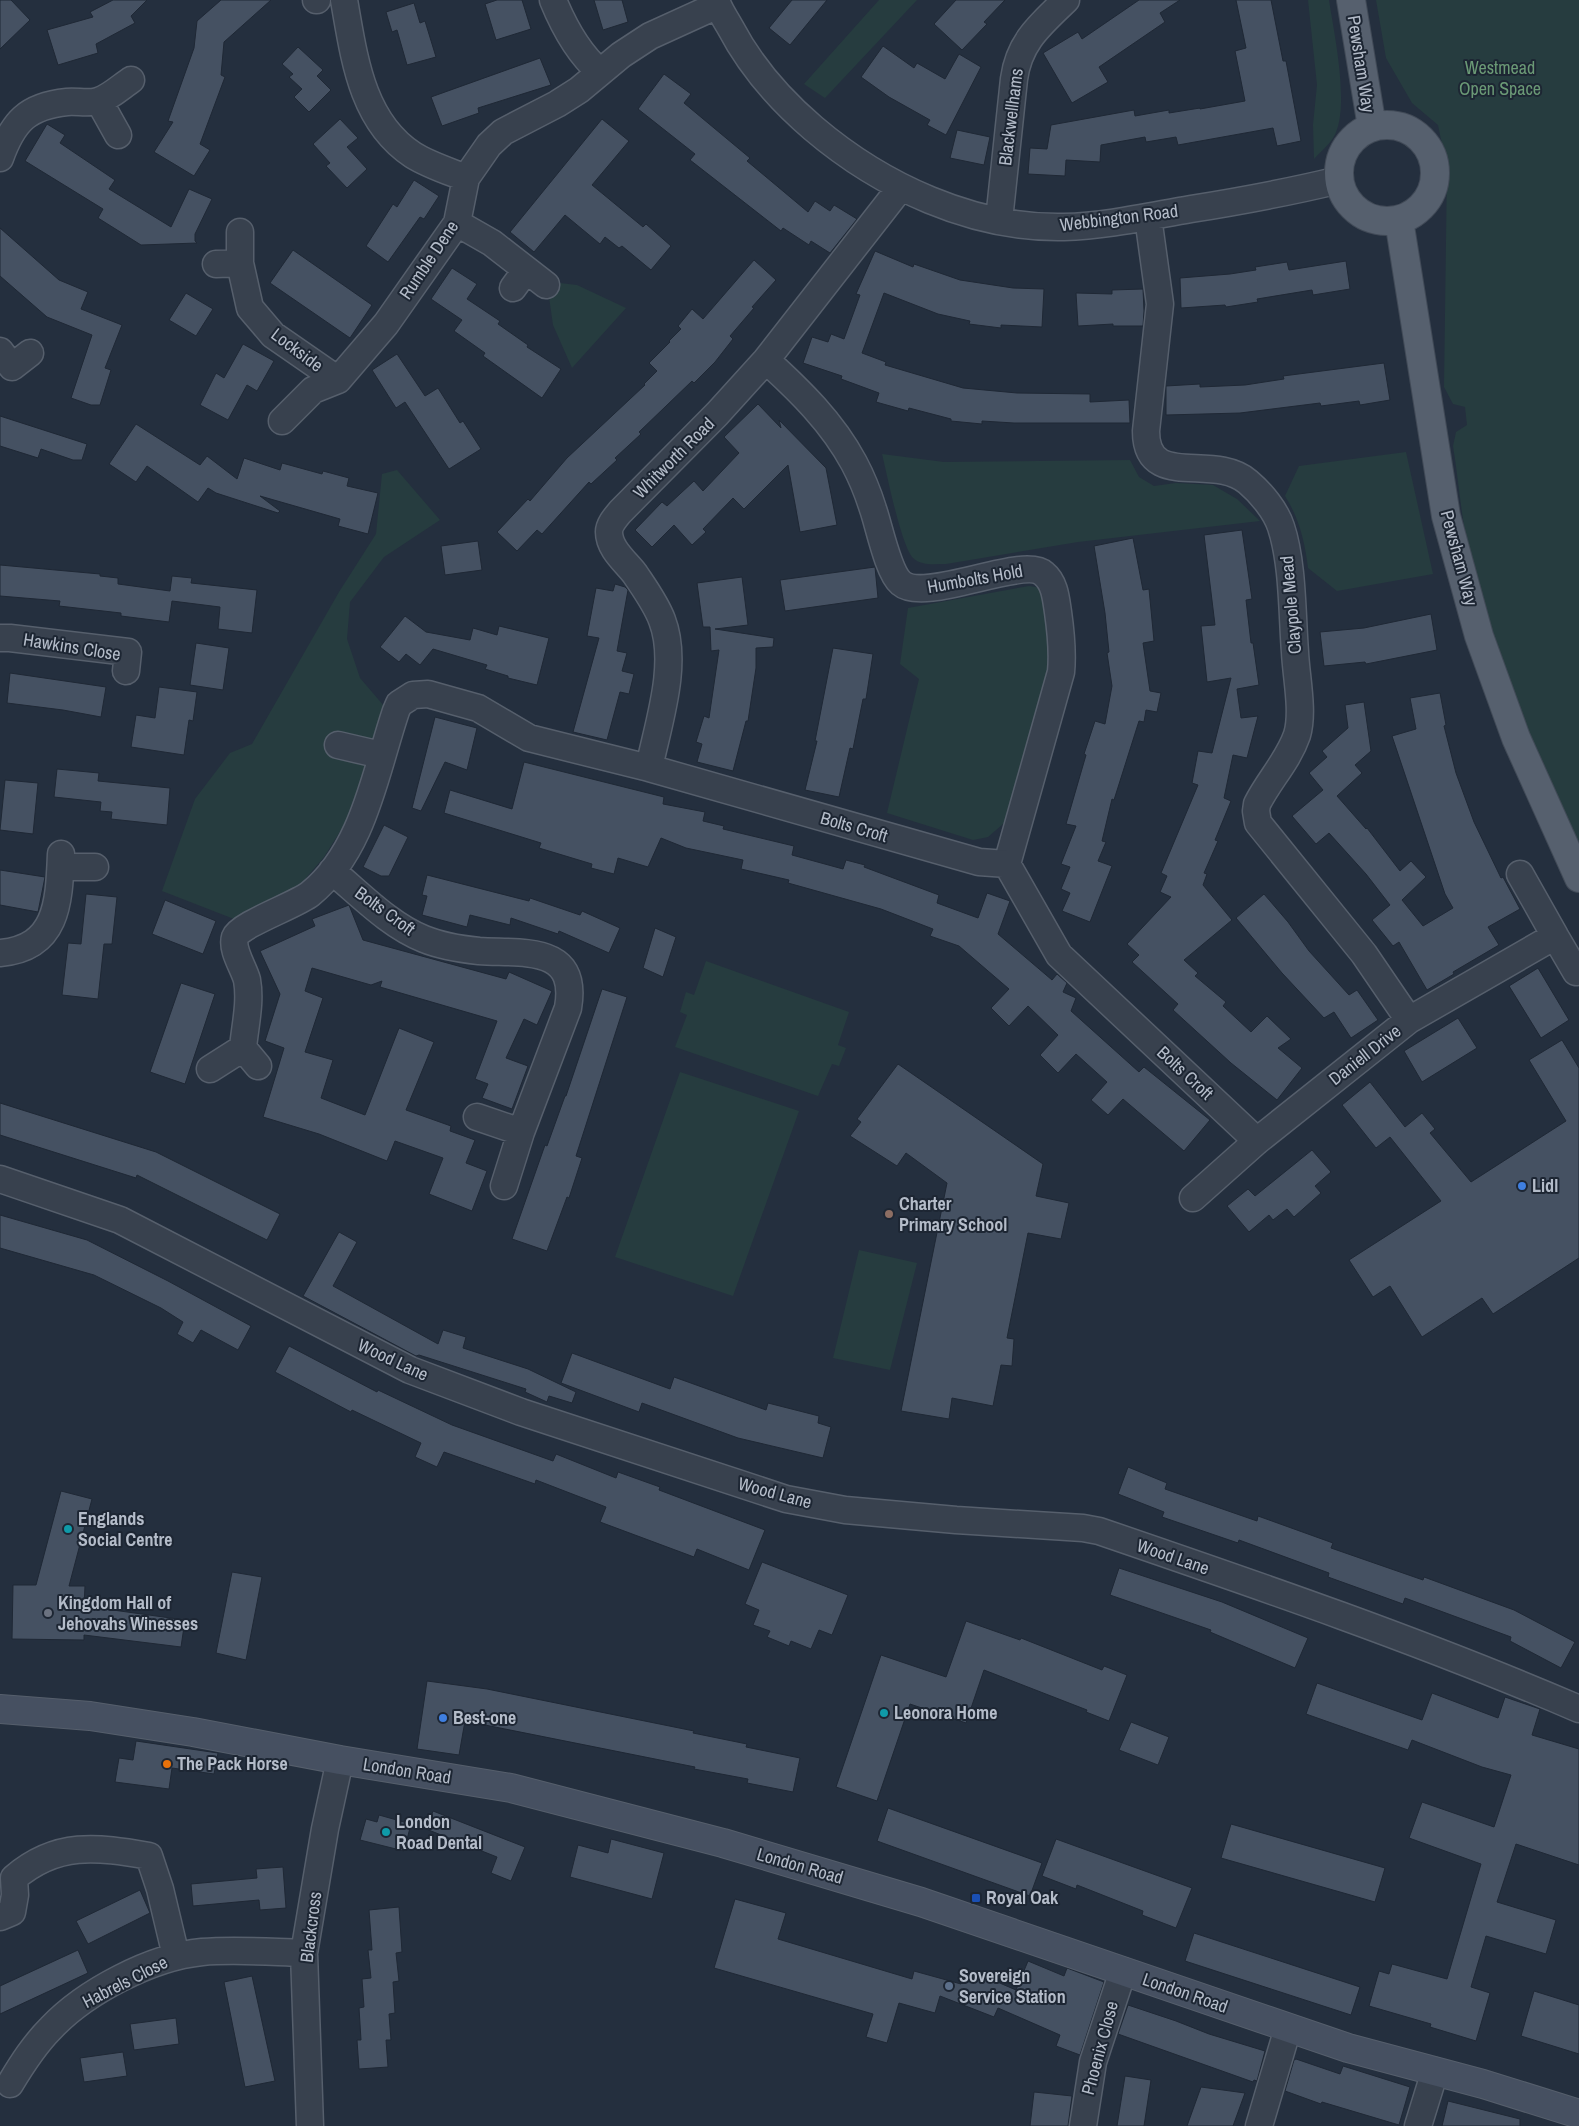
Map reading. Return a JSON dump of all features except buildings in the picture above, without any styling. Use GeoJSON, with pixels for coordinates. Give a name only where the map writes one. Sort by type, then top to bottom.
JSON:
{"type":"FeatureCollection","features":[{"type":"Feature","properties":{"kind":"main road","name":"Pewsham Way"},"geometry":{"type":"LineString","coordinates":[[1351,0],[1372,127]]}},
{"type":"Feature","properties":{"kind":"main road"},"geometry":{"type":"LineString","coordinates":[[1387,125],[1403,127],[1417,134],[1427,146],[1434,160],[1436,175],[1433,190],[1425,204],[1414,214],[1399,220],[1383,222],[1367,217],[1354,208],[1344,195],[1339,180],[1340,163],[1346,148],[1358,135],[1372,127],[1387,125]]}},
{"type":"Feature","properties":{"kind":"main road","name":"Pewsham Way"},"geometry":{"type":"LineString","coordinates":[[1399,220],[1451,534],[1479,636],[1516,738],[1579,878]]}},
{"type":"Feature","properties":{"kind":"street"},"geometry":{"type":"LineString","coordinates":[[344,0],[354,60],[371,108],[380,124],[396,141],[414,155],[466,178]]}},
{"type":"Feature","properties":{"kind":"street"},"geometry":{"type":"LineString","coordinates":[[554,0],[563,22],[586,60],[600,72]]}},
{"type":"Feature","properties":{"kind":"street","name":"Blackwellhams"},"geometry":{"type":"LineString","coordinates":[[1000,220],[1017,61],[1023,46],[1032,34],[1066,0]]}},
{"type":"Feature","properties":{"kind":"street","name":"Rumble Dene"},"geometry":{"type":"LineString","coordinates":[[282,421],[312,390],[338,380],[386,324],[458,223],[466,178],[489,145],[503,132],[557,104],[650,36],[717,2]]}},
{"type":"Feature","properties":{"kind":"street","name":"Webbington Road"},"geometry":{"type":"LineString","coordinates":[[717,2],[759,73],[795,113],[838,149],[901,188],[951,207],[1000,220],[1064,227],[1148,217],[1293,192],[1339,180]]}},
{"type":"Feature","properties":{"kind":"street"},"geometry":{"type":"LineString","coordinates":[[0,158],[13,128],[27,115],[44,106],[66,102],[99,101],[131,80]]}},
{"type":"Feature","properties":{"kind":"street"},"geometry":{"type":"LineString","coordinates":[[99,101],[118,134]]}},
{"type":"Feature","properties":{"kind":"street","name":"Whitworth Road"},"geometry":{"type":"LineString","coordinates":[[649,768],[666,686],[668,641],[663,621],[651,599],[614,548],[609,532],[610,527],[620,512],[717,414],[766,360],[901,188]]}},
{"type":"Feature","properties":{"kind":"street","name":"Claypole Mead"},"geometry":{"type":"LineString","coordinates":[[1148,217],[1160,304],[1146,431],[1148,448],[1155,460],[1166,466],[1216,468],[1232,472],[1248,482],[1270,506],[1281,526],[1287,554],[1300,720],[1292,748],[1257,804],[1258,823],[1364,954],[1409,1020]]}},
{"type":"Feature","properties":{"kind":"street"},"geometry":{"type":"LineString","coordinates":[[458,223],[492,243],[528,281]]}},
{"type":"Feature","properties":{"kind":"street","name":"Lockside"},"geometry":{"type":"LineString","coordinates":[[240,232],[228,264],[250,308],[273,335],[338,380]]}},
{"type":"Feature","properties":{"kind":"street"},"geometry":{"type":"LineString","coordinates":[[0,351],[12,367],[30,353]]}},
{"type":"Feature","properties":{"kind":"street","name":"Humbolts Hold"},"geometry":{"type":"LineString","coordinates":[[766,360],[816,408],[854,463],[873,510],[892,571],[901,584],[907,587],[927,588],[1017,571],[1035,570],[1043,572],[1053,588],[1062,639],[1061,672],[1007,864]]}},
{"type":"Feature","properties":{"kind":"street","name":"Hawkins Close"},"geometry":{"type":"LineString","coordinates":[[0,638],[128,652],[126,672]]}},
{"type":"Feature","properties":{"kind":"street","name":"Bolts Croft"},"geometry":{"type":"LineString","coordinates":[[210,1069],[250,1057],[247,981],[236,948],[235,937],[246,926],[292,905],[309,894],[332,871],[361,821],[399,704],[413,695],[428,694],[478,708],[529,738],[649,768],[978,862],[1007,864],[1059,955],[1257,1141]]}},
{"type":"Feature","properties":{"kind":"street"},"geometry":{"type":"LineString","coordinates":[[338,745],[382,755]]}},
{"type":"Feature","properties":{"kind":"street"},"geometry":{"type":"LineString","coordinates":[[0,953],[15,952],[32,945],[44,934],[53,918],[61,860],[95,867]]}},
{"type":"Feature","properties":{"kind":"street","name":"Bolts Croft"},"geometry":{"type":"LineString","coordinates":[[332,871],[399,926],[422,938],[448,947],[536,954],[552,960],[564,970],[569,980],[571,992],[568,1008],[521,1132],[504,1186]]}},
{"type":"Feature","properties":{"kind":"street"},"geometry":{"type":"LineString","coordinates":[[1520,874],[1576,972]]}},
{"type":"Feature","properties":{"kind":"street","name":"Daniell Drive"},"geometry":{"type":"LineString","coordinates":[[1193,1198],[1257,1141],[1409,1020],[1555,936]]}},
{"type":"Feature","properties":{"kind":"street"},"geometry":{"type":"LineString","coordinates":[[478,1117],[521,1132]]}},
{"type":"Feature","properties":{"kind":"street","name":"Wood Lane"},"geometry":{"type":"LineString","coordinates":[[0,1179],[120,1220],[410,1370],[521,1412],[786,1499],[845,1510],[956,1520],[1083,1528],[1099,1531],[1489,1671],[1579,1710]]}},
{"type":"Feature","properties":{"kind":"street","name":"London Road"},"geometry":{"type":"LineString","coordinates":[[0,1709],[90,1716],[193,1732],[340,1760],[511,1788],[723,1844],[921,1902],[1348,2048],[1483,2084],[1579,2114]]}},
{"type":"Feature","properties":{"kind":"street","name":"Blackcross"},"geometry":{"type":"LineString","coordinates":[[310,2126],[304,1953],[325,1828],[340,1760]]}},
{"type":"Feature","properties":{"kind":"street"},"geometry":{"type":"LineString","coordinates":[[0,1917],[12,1912],[15,1895],[14,1878],[30,1864],[55,1853],[90,1849],[150,1856],[176,1956]]}},
{"type":"Feature","properties":{"kind":"street","name":"Habrels Close"},"geometry":{"type":"LineString","coordinates":[[10,2084],[29,2052],[69,2012],[89,1997],[155,1963],[176,1956],[234,1950],[304,1953]]}},
{"type":"Feature","properties":{"kind":"street","name":"Phoenix Close"},"geometry":{"type":"LineString","coordinates":[[1083,2126],[1092,2062],[1123,1971]]}},
{"type":"Feature","properties":{"kind":"street"},"geometry":{"type":"LineString","coordinates":[[1259,2126],[1288,2028]]}},
{"type":"Feature","properties":{"kind":"street"},"geometry":{"type":"LineString","coordinates":[[1418,2126],[1435,2071]]}},
{"type":"Feature","properties":{"kind":"green space"},"geometry":{"type":"Polygon","coordinates":[[[879,0],[917,0],[825,98],[804,84],[879,0]]]}},
{"type":"Feature","properties":{"kind":"green space"},"geometry":{"type":"Polygon","coordinates":[[[1308,0],[1329,0],[1340,71],[1341,91],[1341,110],[1338,126],[1331,141],[1314,159],[1313,125],[1317,85],[1308,0]]]}},
{"type":"Feature","properties":{"kind":"green space","name":"Westmead Open Space"},"geometry":{"type":"Polygon","coordinates":[[[1376,0],[1579,0],[1579,845],[1562,810],[1517,702],[1480,592],[1470,554],[1462,514],[1453,446],[1456,432],[1467,425],[1465,407],[1453,404],[1444,387],[1447,168],[1438,125],[1412,103],[1386,58],[1376,0]]]}},
{"type":"Feature","properties":{"kind":"green space"},"geometry":{"type":"Polygon","coordinates":[[[560,283],[577,285],[626,308],[572,368],[553,325],[549,297],[560,283]]]}},
{"type":"Feature","properties":{"kind":"green space"},"geometry":{"type":"Polygon","coordinates":[[[1406,452],[1433,574],[1337,591],[1308,568],[1301,530],[1285,496],[1299,466],[1406,452]]]}},
{"type":"Feature","properties":{"kind":"green space"},"geometry":{"type":"Polygon","coordinates":[[[882,454],[944,462],[1130,460],[1139,477],[1154,486],[1176,483],[1213,485],[1237,499],[1260,521],[1078,542],[946,564],[924,563],[916,561],[908,551],[895,509],[882,454]]]}},
{"type":"Feature","properties":{"kind":"green space"},"geometry":{"type":"Polygon","coordinates":[[[397,470],[440,520],[384,557],[350,602],[347,639],[360,678],[384,706],[353,811],[324,857],[300,885],[234,919],[162,891],[195,799],[230,753],[252,744],[339,592],[376,534],[382,474],[397,470]]]}},
{"type":"Feature","properties":{"kind":"green space"},"geometry":{"type":"Polygon","coordinates":[[[1029,586],[1042,588],[1055,668],[1012,812],[1003,824],[988,837],[973,840],[887,813],[919,679],[900,664],[908,608],[1029,586]]]}},
{"type":"Feature","properties":{"kind":"green space"},"geometry":{"type":"Polygon","coordinates":[[[706,961],[849,1012],[838,1045],[846,1048],[839,1066],[832,1064],[818,1096],[675,1047],[687,1015],[680,1012],[686,992],[694,995],[706,961]]]}},
{"type":"Feature","properties":{"kind":"green space"},"geometry":{"type":"Polygon","coordinates":[[[680,1072],[799,1111],[733,1296],[615,1257],[680,1072]]]}},
{"type":"Feature","properties":{"kind":"green space"},"geometry":{"type":"Polygon","coordinates":[[[859,1250],[917,1263],[890,1370],[833,1358],[859,1250]]]}},
{"type":"Feature","properties":{"kind":"place","name":"Lidl"},"geometry":{"type":"Point","coordinates":[1522,1186]}},
{"type":"Feature","properties":{"kind":"place","name":"Charter Primary School"},"geometry":{"type":"Point","coordinates":[889,1214]}},
{"type":"Feature","properties":{"kind":"place","name":"Englands Social Centre"},"geometry":{"type":"Point","coordinates":[68,1529]}},
{"type":"Feature","properties":{"kind":"place","name":"Kingdom Hall of Jehovahs Winesses"},"geometry":{"type":"Point","coordinates":[48,1613]}},
{"type":"Feature","properties":{"kind":"place","name":"Leonora Home"},"geometry":{"type":"Point","coordinates":[884,1713]}},
{"type":"Feature","properties":{"kind":"place","name":"Best-one"},"geometry":{"type":"Point","coordinates":[443,1718]}},
{"type":"Feature","properties":{"kind":"place","name":"The Pack Horse"},"geometry":{"type":"Point","coordinates":[167,1764]}},
{"type":"Feature","properties":{"kind":"place","name":"London Road Dental"},"geometry":{"type":"Point","coordinates":[386,1832]}},
{"type":"Feature","properties":{"kind":"place","name":"Royal Oak"},"geometry":{"type":"Point","coordinates":[976,1898]}},
{"type":"Feature","properties":{"kind":"place","name":"Sovereign Service Station"},"geometry":{"type":"Point","coordinates":[949,1986]}}]}
